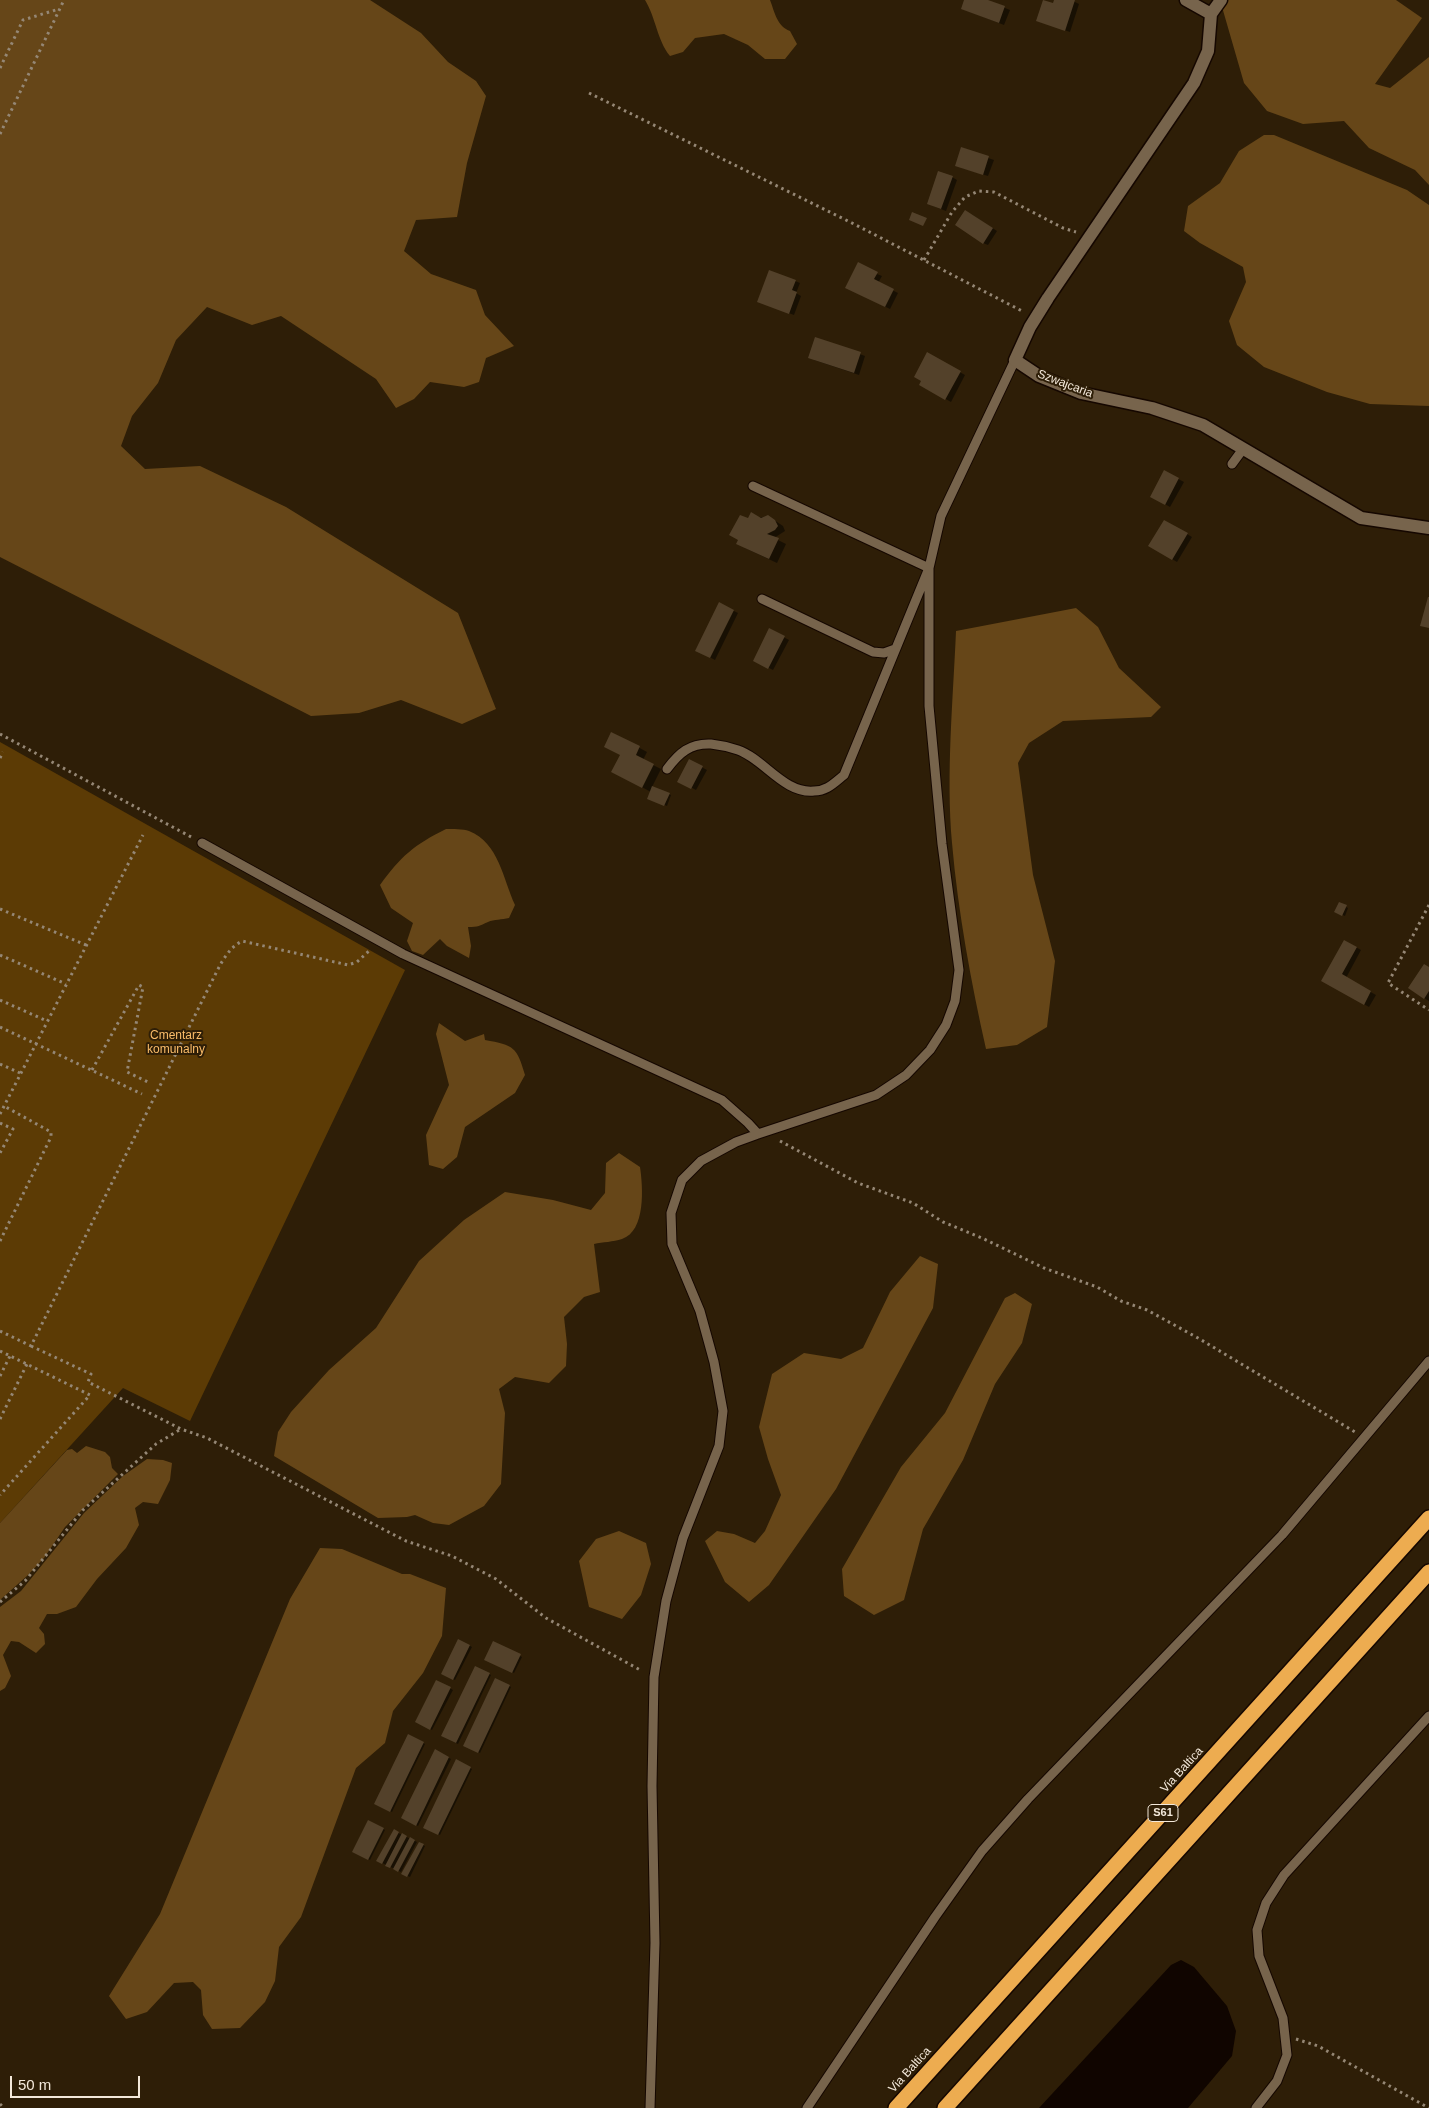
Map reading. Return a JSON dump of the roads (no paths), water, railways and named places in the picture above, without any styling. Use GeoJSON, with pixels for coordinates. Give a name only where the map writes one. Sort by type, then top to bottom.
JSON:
{"type":"FeatureCollection","features":[{"type":"Feature","properties":{"kind":"highway","name":"Via Baltica"},"geometry":{"type":"LineString","coordinates":[[896,2108],[1429,1518]]}},
{"type":"Feature","properties":{"kind":"highway"},"geometry":{"type":"LineString","coordinates":[[945,2108],[1429,1572]]}},
{"type":"Feature","properties":{"kind":"street"},"geometry":{"type":"LineString","coordinates":[[1186,0],[1211,14]]}},
{"type":"Feature","properties":{"kind":"street"},"geometry":{"type":"LineString","coordinates":[[1015,360],[1036,318],[1194,83],[1208,51],[1211,14],[1221,0]]}},
{"type":"Feature","properties":{"kind":"street","name":"Szwajcaria"},"geometry":{"type":"LineString","coordinates":[[1015,360],[1039,376],[1082,392],[1152,408],[1203,425],[1361,518],[1429,528]]}},
{"type":"Feature","properties":{"kind":"lane"},"geometry":{"type":"LineString","coordinates":[[667,769],[679,754],[693,745],[720,745],[739,750],[796,789],[814,792],[829,788],[844,775],[929,568],[941,516],[1015,360]]}},
{"type":"Feature","properties":{"kind":"lane"},"geometry":{"type":"LineString","coordinates":[[1232,464],[1243,449]]}},
{"type":"Feature","properties":{"kind":"lane"},"geometry":{"type":"LineString","coordinates":[[753,486],[929,568]]}},
{"type":"Feature","properties":{"kind":"lane"},"geometry":{"type":"LineString","coordinates":[[650,2108],[654,1943],[652,1786],[654,1677],[666,1600],[683,1538],[718,1446],[724,1411],[714,1362],[700,1311],[672,1244],[671,1213],[682,1180],[701,1161],[736,1142],[876,1095],[906,1075],[935,1042],[946,1025],[955,1001],[959,970],[942,844],[929,706],[929,568]]}},
{"type":"Feature","properties":{"kind":"lane"},"geometry":{"type":"LineString","coordinates":[[762,600],[873,652],[884,653],[895,649]]}},
{"type":"Feature","properties":{"kind":"lane"},"geometry":{"type":"LineString","coordinates":[[202,843],[412,958],[722,1100],[748,1122],[758,1134]]}},
{"type":"Feature","properties":{"kind":"lane"},"geometry":{"type":"LineString","coordinates":[[807,2108],[935,1917],[982,1851],[1041,1785],[1282,1535],[1429,1361]]}},
{"type":"Feature","properties":{"kind":"lane"},"geometry":{"type":"LineString","coordinates":[[1256,2108],[1278,2081],[1287,2055],[1283,2018],[1259,1956],[1257,1930],[1266,1903],[1284,1875],[1429,1716]]}},
{"type":"Feature","properties":{"kind":"park label","name":"Cmentarz komunalny"},"geometry":{"type":"Point","coordinates":[176,1043]}}]}
